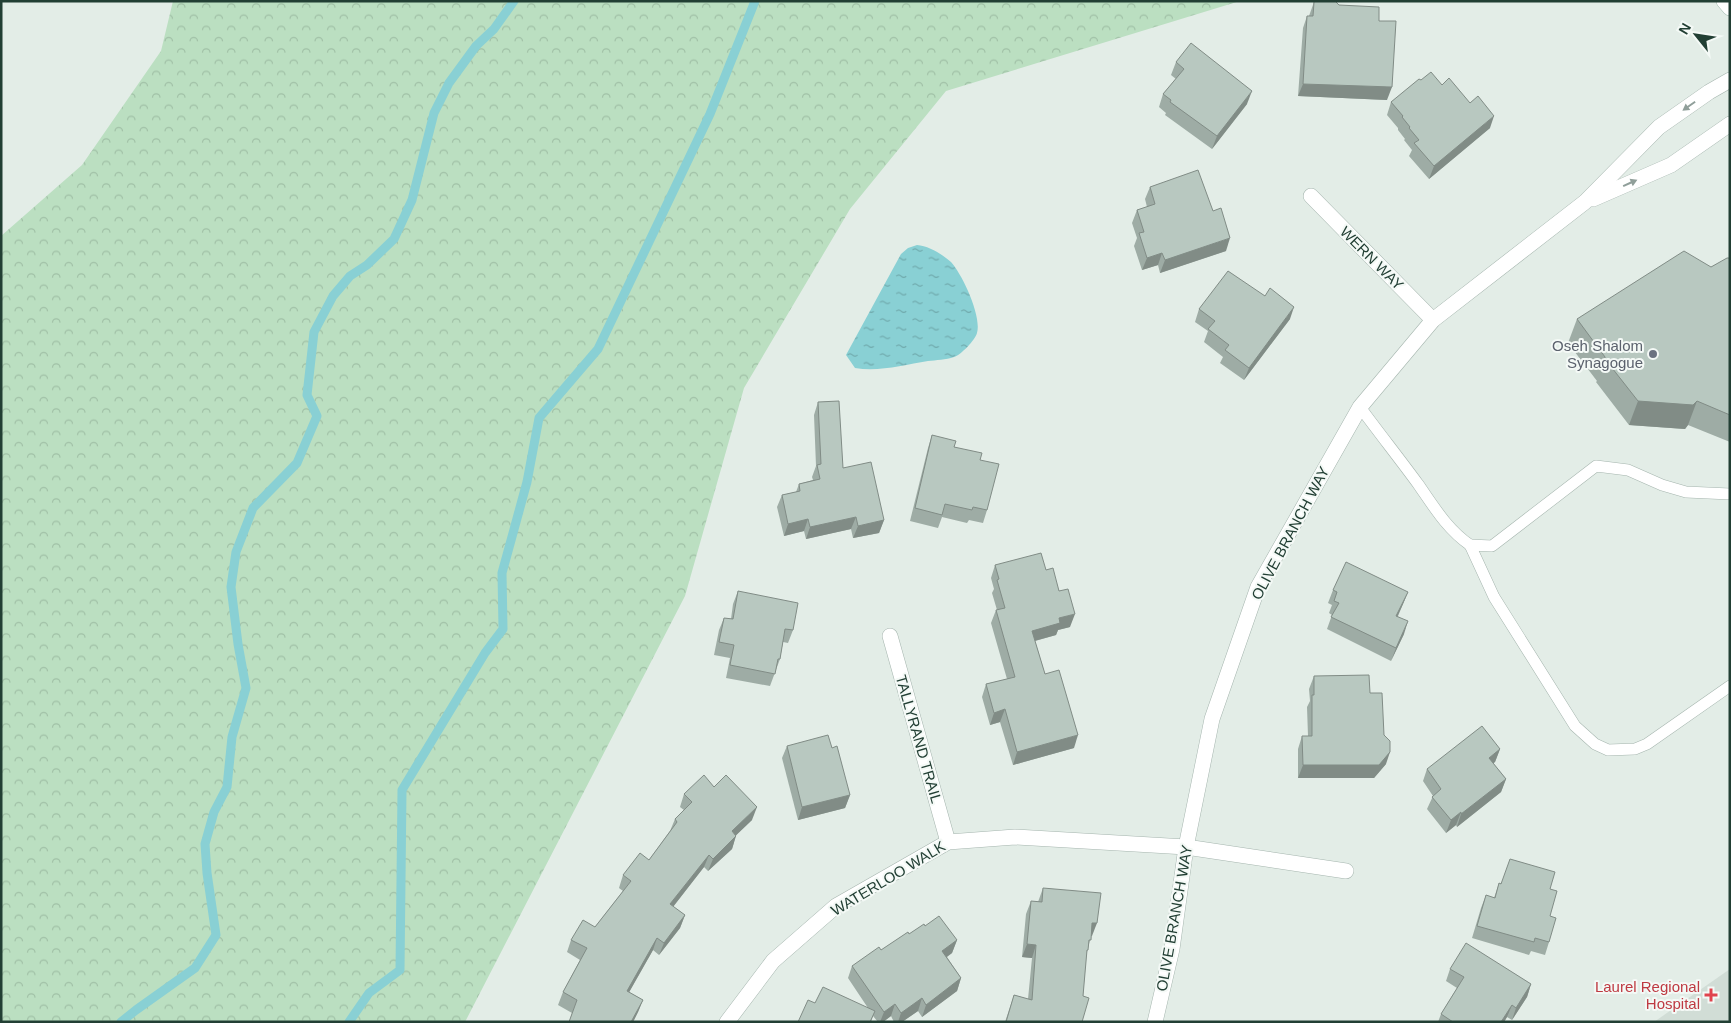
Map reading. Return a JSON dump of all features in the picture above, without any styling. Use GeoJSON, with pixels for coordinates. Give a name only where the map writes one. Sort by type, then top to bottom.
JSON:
{"type":"FeatureCollection","features":[{"type":"Feature","properties":{"kind":"street"},"geometry":{"type":"LineString","coordinates":[[1724,1],[1730,8]]}},
{"type":"Feature","properties":{"kind":"street","name":"OLIVE BRANCH WAY"},"geometry":{"type":"LineString","coordinates":[[1155,1022],[1172,949],[1186,848],[1212,719],[1258,587],[1360,407],[1433,320],[1585,202],[1659,127],[1709,92],[1730,80]]}},
{"type":"Feature","properties":{"kind":"street","name":"OLIVE BRANCH WAY"},"geometry":{"type":"LineString","coordinates":[[1585,202],[1671,165],[1730,124]]}},
{"type":"Feature","properties":{"kind":"street","name":"WERN WAY"},"geometry":{"type":"LineString","coordinates":[[1311,196],[1433,320]]}},
{"type":"Feature","properties":{"kind":"street","name":"TALLYRAND TRAIL"},"geometry":{"type":"LineString","coordinates":[[890,636],[948,842]]}},
{"type":"Feature","properties":{"kind":"street","name":"WATERLOO WALK"},"geometry":{"type":"LineString","coordinates":[[727,1022],[773,960],[836,906],[948,842],[1015,837],[1186,848],[1346,871]]}},
{"type":"Feature","properties":{"kind":"lane"},"geometry":{"type":"LineString","coordinates":[[1360,407],[1441,518],[1457,536],[1470,545],[1494,597],[1575,726],[1595,744],[1608,750],[1635,749],[1647,744],[1730,686]]}},
{"type":"Feature","properties":{"kind":"lane"},"geometry":{"type":"LineString","coordinates":[[1470,545],[1492,546],[1596,466],[1628,470],[1662,485],[1686,492],[1730,494]]}},
{"type":"Feature","properties":{"kind":"shaded area","name":"Laurel Regional Hospital"},"geometry":{"type":"Polygon","coordinates":[[[1730,969],[1730,1022],[1654,1022],[1730,969]]]}},
{"type":"Feature","properties":{"kind":"green space"},"geometry":{"type":"Polygon","coordinates":[[[173,1],[1240,1],[946,91],[850,209],[744,388],[685,596],[465,1022],[1,1022],[1,236],[82,165],[161,51],[173,1]]]}},
{"type":"Feature","properties":{"kind":"water"},"geometry":{"type":"Polygon","coordinates":[[[917,245],[939,253],[951,262],[955,268],[974,306],[978,326],[976,336],[964,350],[951,358],[882,369],[855,368],[846,355],[901,254],[908,248],[917,245]]]}},
{"type":"Feature","properties":{"kind":"building"},"geometry":{"type":"Polygon","coordinates":[[[1314,1],[1335,1],[1339,5],[1379,7],[1379,21],[1396,21],[1392,87],[1303,84],[1307,16],[1313,16],[1314,1]]]}},
{"type":"Feature","properties":{"kind":"building"},"geometry":{"type":"Polygon","coordinates":[[[1191,43],[1252,91],[1217,136],[1170,102],[1171,100],[1163,94],[1184,69],[1176,62],[1191,43]]]}},
{"type":"Feature","properties":{"kind":"building"},"geometry":{"type":"Polygon","coordinates":[[[1431,72],[1442,85],[1449,78],[1470,103],[1478,96],[1494,116],[1434,166],[1414,143],[1419,140],[1391,102],[1419,79],[1421,80],[1431,72]]]}},
{"type":"Feature","properties":{"kind":"building"},"geometry":{"type":"Polygon","coordinates":[[[1198,170],[1213,211],[1221,208],[1230,238],[1165,260],[1162,253],[1147,258],[1139,233],[1144,232],[1137,210],[1155,204],[1150,187],[1198,170]]]}},
{"type":"Feature","properties":{"kind":"building","name":"Oseh Shalom Synagogue"},"geometry":{"type":"Polygon","coordinates":[[[1684,251],[1711,267],[1730,258],[1730,415],[1697,401],[1693,405],[1638,401],[1577,319],[1684,251]]]}},
{"type":"Feature","properties":{"kind":"building"},"geometry":{"type":"Polygon","coordinates":[[[1228,271],[1265,296],[1270,288],[1294,307],[1249,368],[1225,350],[1229,345],[1208,329],[1215,321],[1199,309],[1228,271]]]}},
{"type":"Feature","properties":{"kind":"building"},"geometry":{"type":"Polygon","coordinates":[[[839,401],[843,468],[871,462],[884,520],[858,526],[856,517],[810,527],[808,519],[788,524],[782,495],[800,491],[799,484],[820,479],[817,465],[821,464],[818,402],[839,401]]]}},
{"type":"Feature","properties":{"kind":"building"},"geometry":{"type":"Polygon","coordinates":[[[932,435],[956,441],[954,447],[982,453],[980,460],[999,464],[987,510],[973,507],[972,510],[945,504],[942,515],[915,508],[932,435]]]}},
{"type":"Feature","properties":{"kind":"building"},"geometry":{"type":"Polygon","coordinates":[[[1041,553],[1046,570],[1053,568],[1059,591],[1068,589],[1075,614],[1059,618],[1060,623],[1032,631],[1045,674],[1059,670],[1078,735],[1017,752],[1005,709],[994,713],[986,684],[1015,677],[996,610],[1005,608],[995,565],[1041,553]]]}},
{"type":"Feature","properties":{"kind":"building"},"geometry":{"type":"Polygon","coordinates":[[[1346,562],[1408,592],[1396,616],[1408,621],[1396,648],[1331,617],[1339,603],[1334,601],[1337,592],[1333,590],[1346,562]]]}},
{"type":"Feature","properties":{"kind":"building"},"geometry":{"type":"Polygon","coordinates":[[[738,591],[798,603],[793,630],[785,629],[780,659],[778,659],[775,674],[730,665],[734,645],[719,642],[724,618],[733,619],[738,591]]]}},
{"type":"Feature","properties":{"kind":"building"},"geometry":{"type":"Polygon","coordinates":[[[1369,675],[1370,693],[1382,693],[1384,735],[1390,741],[1390,752],[1379,765],[1303,765],[1302,736],[1312,736],[1314,676],[1369,675]]]}},
{"type":"Feature","properties":{"kind":"building"},"geometry":{"type":"Polygon","coordinates":[[[1482,726],[1500,749],[1489,758],[1506,779],[1451,820],[1432,797],[1441,789],[1427,769],[1482,726]]]}},
{"type":"Feature","properties":{"kind":"building"},"geometry":{"type":"Polygon","coordinates":[[[828,735],[832,748],[837,746],[850,795],[802,807],[787,746],[828,735]]]}},
{"type":"Feature","properties":{"kind":"building"},"geometry":{"type":"Polygon","coordinates":[[[704,775],[714,787],[726,775],[757,807],[732,831],[736,836],[713,859],[709,855],[670,904],[685,915],[664,943],[657,938],[627,991],[643,1000],[631,1022],[569,1022],[577,1000],[563,992],[587,948],[571,940],[583,920],[595,927],[631,881],[623,875],[640,853],[649,860],[677,822],[675,819],[692,802],[684,794],[704,775]]]}},
{"type":"Feature","properties":{"kind":"building"},"geometry":{"type":"Polygon","coordinates":[[[1510,859],[1555,872],[1550,889],[1557,891],[1550,916],[1556,918],[1549,942],[1535,938],[1534,942],[1477,926],[1486,895],[1495,898],[1499,883],[1501,884],[1510,859]]]}},
{"type":"Feature","properties":{"kind":"building"},"geometry":{"type":"Polygon","coordinates":[[[1043,888],[1101,893],[1097,923],[1092,923],[1091,940],[1089,940],[1087,950],[1083,996],[1089,998],[1082,1022],[1006,1022],[1014,995],[1032,1000],[1036,945],[1027,944],[1031,901],[1042,902],[1043,888]]]}},
{"type":"Feature","properties":{"kind":"building"},"geometry":{"type":"Polygon","coordinates":[[[939,916],[957,940],[942,951],[961,978],[926,1005],[922,998],[901,1013],[895,1004],[884,1012],[852,966],[879,947],[881,950],[908,932],[909,934],[924,924],[925,926],[939,916]]]}},
{"type":"Feature","properties":{"kind":"building"},"geometry":{"type":"Polygon","coordinates":[[[1466,943],[1531,984],[1516,1008],[1512,1005],[1501,1022],[1453,1022],[1441,1014],[1464,977],[1450,969],[1466,943]]]}},
{"type":"Feature","properties":{"kind":"building"},"geometry":{"type":"Polygon","coordinates":[[[823,987],[875,1011],[870,1022],[798,1022],[808,1000],[815,1003],[823,987]]]}},
{"type":"Feature","properties":{"kind":"waterway"},"geometry":{"type":"LineString","coordinates":[[121,1022],[195,968],[216,935],[205,844],[214,812],[227,787],[232,737],[246,688],[231,587],[236,552],[253,508],[297,463],[317,416],[307,395],[314,332],[333,296],[350,276],[367,265],[394,239],[412,200],[434,113],[449,83],[476,46],[494,29],[514,1]]}},
{"type":"Feature","properties":{"kind":"waterway"},"geometry":{"type":"LineString","coordinates":[[349,1022],[369,993],[400,970],[402,790],[485,653],[503,629],[502,573],[527,482],[539,418],[598,349],[710,114],[755,1]]}},
{"type":"Feature","properties":{"kind":"place","name":"Oseh Shalom Synagogue"},"geometry":{"type":"Point","coordinates":[1653,354]}},
{"type":"Feature","properties":{"kind":"place","name":"Laurel Regional Hospital"},"geometry":{"type":"Point","coordinates":[1711,995]}}]}
